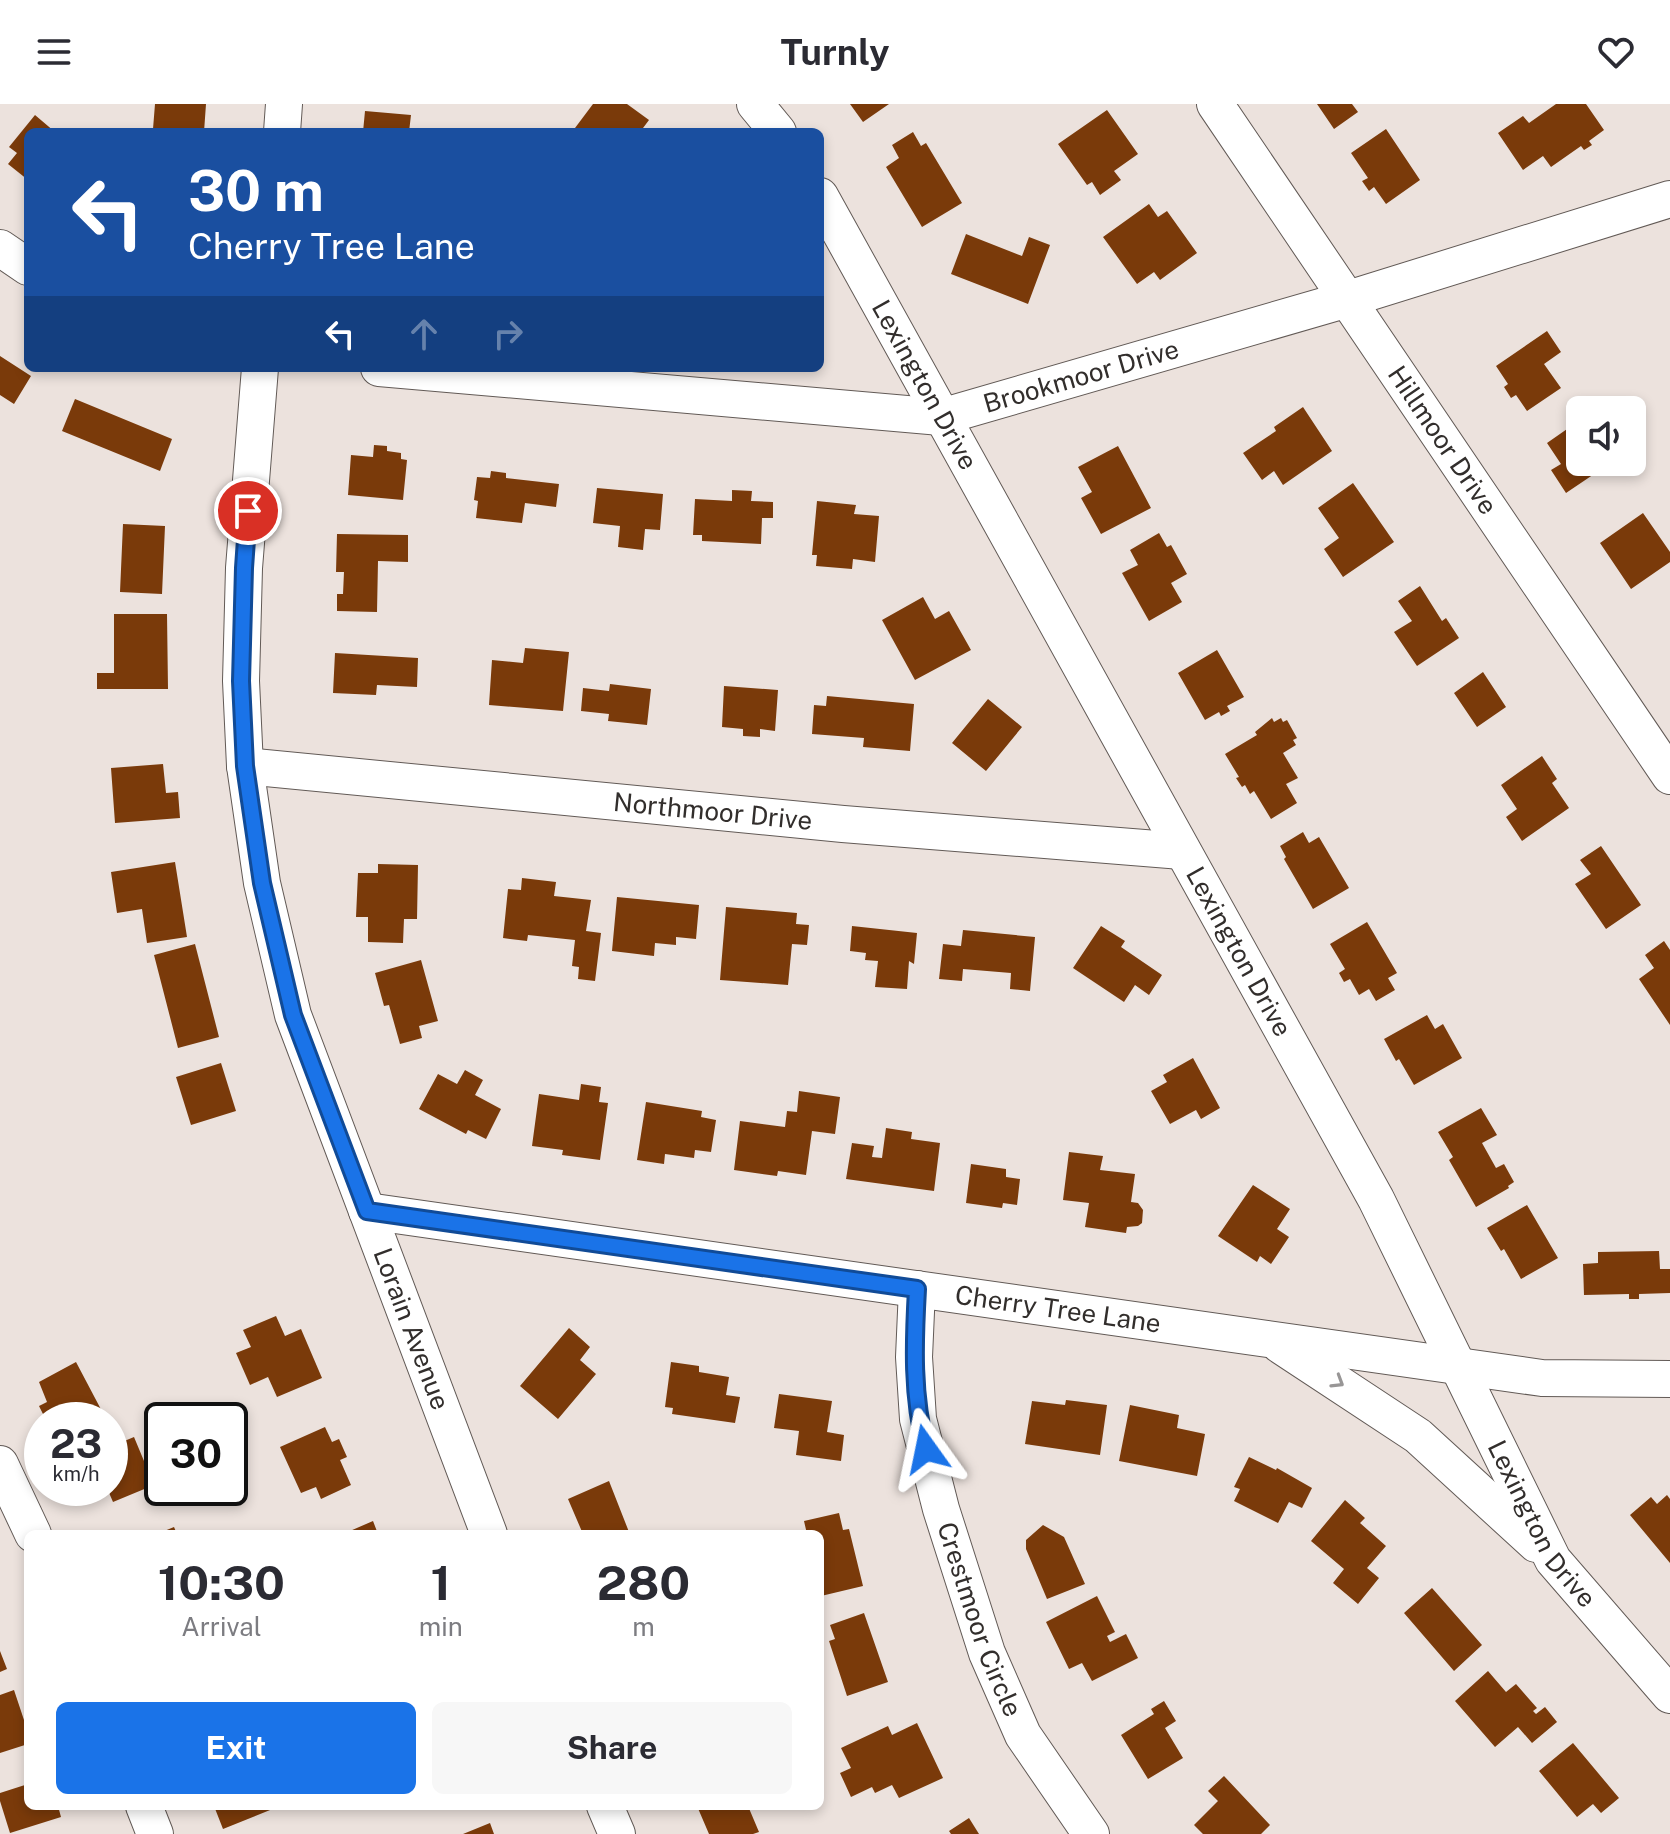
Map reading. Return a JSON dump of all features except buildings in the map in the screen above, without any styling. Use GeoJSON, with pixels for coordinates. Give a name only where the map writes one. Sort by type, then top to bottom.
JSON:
{"type":"FeatureCollection","features":[{"type":"Feature","properties":{"kind":"street"},"geometry":{"type":"LineString","coordinates":[[282,128],[284,104]]}},
{"type":"Feature","properties":{"kind":"street"},"geometry":{"type":"LineString","coordinates":[[755,104],[775,128]]}},
{"type":"Feature","properties":{"kind":"street","name":"Hillmoor Drive"},"geometry":{"type":"LineString","coordinates":[[1215,104],[1670,776]]}},
{"type":"Feature","properties":{"kind":"street","name":"Brookmoor Drive"},"geometry":{"type":"LineString","coordinates":[[425,372],[941,417],[1348,299],[1670,199]]}},
{"type":"Feature","properties":{"kind":"street","name":"Lexington Drive"},"geometry":{"type":"LineString","coordinates":[[824,203],[1376,1199],[1553,1560],[1670,1695]]}},
{"type":"Feature","properties":{"kind":"street"},"geometry":{"type":"LineString","coordinates":[[0,248],[24,264]]}},
{"type":"Feature","properties":{"kind":"street","name":"Lorain Avenue"},"geometry":{"type":"LineString","coordinates":[[260,372],[244,568],[241,681],[245,766],[262,883],[293,1015],[487,1530]]}},
{"type":"Feature","properties":{"kind":"street","name":"Northmoor Drive"},"geometry":{"type":"LineString","coordinates":[[245,766],[843,824],[1182,851]]}},
{"type":"Feature","properties":{"kind":"street","name":"Cherry Tree Lane"},"geometry":{"type":"LineString","coordinates":[[367,1211],[1542,1378],[1670,1379]]}},
{"type":"Feature","properties":{"kind":"street","name":"Crestmoor Circle"},"geometry":{"type":"LineString","coordinates":[[917,1289],[914,1357],[918,1419],[941,1509],[973,1610],[987,1653],[1023,1735],[1091,1834]]}},
{"type":"Feature","properties":{"kind":"street","name":"Cherry Tree Lane"},"geometry":{"type":"LineString","coordinates":[[1272,1340],[1418,1436],[1553,1560]]}},
{"type":"Feature","properties":{"kind":"street"},"geometry":{"type":"LineString","coordinates":[[0,1464],[31,1530]]}},
{"type":"Feature","properties":{"kind":"street"},"geometry":{"type":"LineString","coordinates":[[146,1810],[155,1834]]}},
{"type":"Feature","properties":{"kind":"street"},"geometry":{"type":"LineString","coordinates":[[607,1810],[617,1834]]}},
{"type":"Feature","properties":{"kind":"route"},"geometry":{"type":"LineString","coordinates":[[248,511],[241,681],[245,766],[262,883],[293,1015],[367,1211],[917,1289],[914,1357],[918,1419],[926,1449]]}}]}
